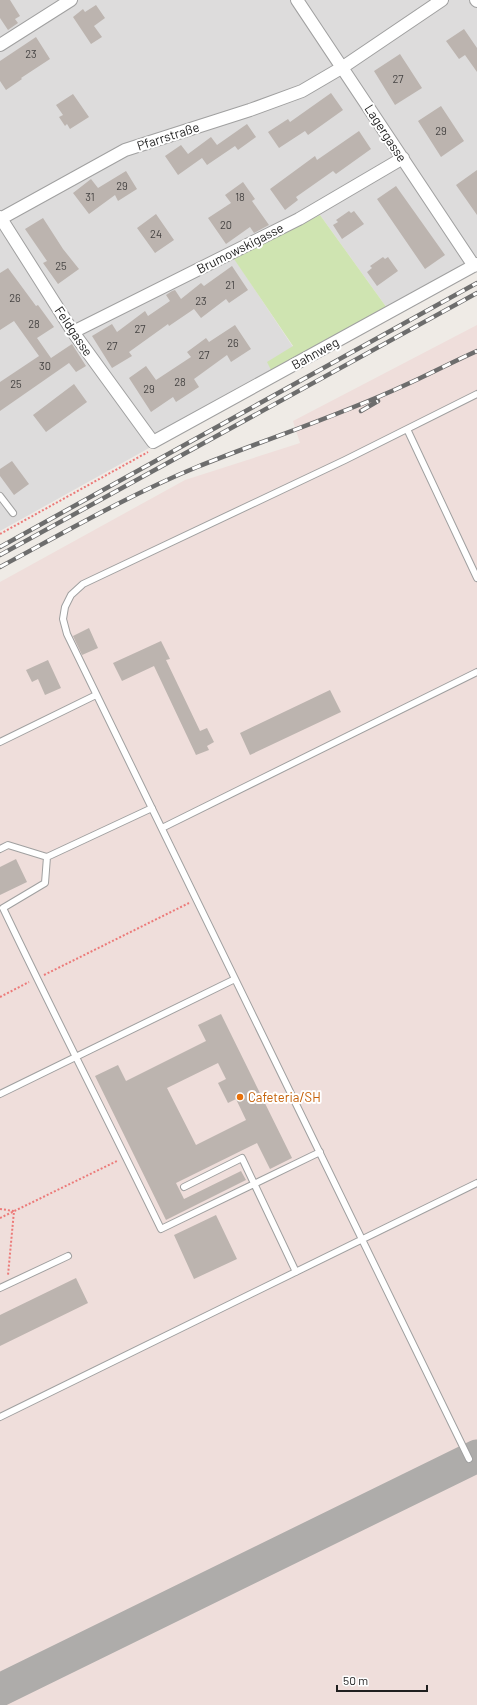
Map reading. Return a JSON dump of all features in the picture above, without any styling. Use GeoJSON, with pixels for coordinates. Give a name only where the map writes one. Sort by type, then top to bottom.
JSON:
{"type":"FeatureCollection","features":[{"type":"Feature","properties":{"kind":"street"},"geometry":{"type":"LineString","coordinates":[[0,45],[71,0]]}},
{"type":"Feature","properties":{"kind":"street","name":"Lagergasse"},"geometry":{"type":"LineString","coordinates":[[297,0],[475,265]]}},
{"type":"Feature","properties":{"kind":"street","name":"Pfarrstraße"},"geometry":{"type":"LineString","coordinates":[[0,218],[125,150],[250,110],[302,91],[343,67],[442,0]]}},
{"type":"Feature","properties":{"kind":"street","name":"Brumowskigasse"},"geometry":{"type":"LineString","coordinates":[[73,332],[299,219],[403,158]]}},
{"type":"Feature","properties":{"kind":"street","name":"Feldgasse"},"geometry":{"type":"LineString","coordinates":[[0,218],[73,332],[153,442]]}},
{"type":"Feature","properties":{"kind":"street","name":"Bahnweg"},"geometry":{"type":"LineString","coordinates":[[153,442],[475,265]]}},
{"type":"Feature","properties":{"kind":"lane"},"geometry":{"type":"LineString","coordinates":[[469,1459],[197,899],[96,695],[67,634],[63,619],[65,607],[71,595],[83,584],[407,430],[477,394]]}},
{"type":"Feature","properties":{"kind":"lane"},"geometry":{"type":"LineString","coordinates":[[407,430],[477,578]]}},
{"type":"Feature","properties":{"kind":"lane"},"geometry":{"type":"LineString","coordinates":[[0,496],[13,513]]}},
{"type":"Feature","properties":{"kind":"lane"},"geometry":{"type":"LineString","coordinates":[[162,828],[477,672]]}},
{"type":"Feature","properties":{"kind":"lane"},"geometry":{"type":"LineString","coordinates":[[0,742],[96,695]]}},
{"type":"Feature","properties":{"kind":"lane"},"geometry":{"type":"LineString","coordinates":[[0,849],[8,845],[47,857],[152,808]]}},
{"type":"Feature","properties":{"kind":"lane"},"geometry":{"type":"LineString","coordinates":[[47,857],[45,883],[3,908],[161,1229],[320,1152]]}},
{"type":"Feature","properties":{"kind":"lane"},"geometry":{"type":"LineString","coordinates":[[0,1094],[235,979]]}},
{"type":"Feature","properties":{"kind":"lane"},"geometry":{"type":"LineString","coordinates":[[184,1187],[242,1158],[296,1272]]}},
{"type":"Feature","properties":{"kind":"lane"},"geometry":{"type":"LineString","coordinates":[[0,1417],[477,1183]]}},
{"type":"Feature","properties":{"kind":"lane"},"geometry":{"type":"LineString","coordinates":[[0,1288],[68,1256]]}},
{"type":"Feature","properties":{"kind":"path"},"geometry":{"type":"LineString","coordinates":[[0,997],[197,899]]}},
{"type":"Feature","properties":{"kind":"path"},"geometry":{"type":"LineString","coordinates":[[0,1218],[126,1157]]}},
{"type":"Feature","properties":{"kind":"path"},"geometry":{"type":"LineString","coordinates":[[0,1209],[14,1211]]}},
{"type":"Feature","properties":{"kind":"path"},"geometry":{"type":"LineString","coordinates":[[7,1284],[14,1211]]}},
{"type":"Feature","properties":{"kind":"shaded area"},"geometry":{"type":"Polygon","coordinates":[[[0,0],[477,0],[477,267],[392,315],[320,215],[234,258],[293,347],[275,378],[0,531],[0,0]]]}},
{"type":"Feature","properties":{"kind":"shaded area"},"geometry":{"type":"Polygon","coordinates":[[[477,325],[477,1705],[0,1705],[0,582],[185,480],[300,443],[293,421],[477,325]]]}},
{"type":"Feature","properties":{"kind":"green space"},"geometry":{"type":"Polygon","coordinates":[[[320,215],[392,315],[275,378],[267,362],[293,346],[234,259],[320,215]]]}},
{"type":"Feature","properties":{"kind":"building"},"geometry":{"type":"Polygon","coordinates":[[[0,0],[10,0],[20,16],[15,19],[18,23],[8,30],[0,18],[0,0]]]}},
{"type":"Feature","properties":{"kind":"building"},"geometry":{"type":"Polygon","coordinates":[[[96,5],[105,18],[94,26],[102,37],[91,44],[73,17],[83,9],[85,12],[96,5]]]}},
{"type":"Feature","properties":{"kind":"building"},"geometry":{"type":"Polygon","coordinates":[[[464,29],[477,48],[477,72],[465,55],[459,59],[446,41],[464,29]]]}},
{"type":"Feature","properties":{"kind":"building"},"geometry":{"type":"Polygon","coordinates":[[[36,37],[50,59],[6,90],[0,81],[0,61],[36,37]]]}},
{"type":"Feature","properties":{"kind":"building"},"geometry":{"type":"Polygon","coordinates":[[[400,54],[422,88],[395,105],[374,71],[400,54]]]}},
{"type":"Feature","properties":{"kind":"building"},"geometry":{"type":"Polygon","coordinates":[[[331,93],[343,110],[308,135],[305,131],[279,148],[268,132],[288,119],[290,122],[331,93]]]}},
{"type":"Feature","properties":{"kind":"building"},"geometry":{"type":"Polygon","coordinates":[[[73,94],[89,117],[70,129],[67,124],[65,126],[59,117],[63,115],[56,105],[73,94]]]}},
{"type":"Feature","properties":{"kind":"building"},"geometry":{"type":"Polygon","coordinates":[[[441,106],[464,141],[441,157],[418,121],[441,106]]]}},
{"type":"Feature","properties":{"kind":"building"},"geometry":{"type":"Polygon","coordinates":[[[247,124],[256,137],[238,150],[235,146],[207,165],[202,158],[178,175],[165,156],[181,145],[188,154],[211,137],[217,145],[247,124]]]}},
{"type":"Feature","properties":{"kind":"building"},"geometry":{"type":"Polygon","coordinates":[[[359,131],[371,149],[336,174],[333,171],[296,197],[298,200],[285,210],[270,189],[315,156],[317,160],[359,131]]]}},
{"type":"Feature","properties":{"kind":"building"},"geometry":{"type":"Polygon","coordinates":[[[477,170],[477,215],[456,185],[477,170]]]}},
{"type":"Feature","properties":{"kind":"building"},"geometry":{"type":"Polygon","coordinates":[[[126,171],[137,189],[118,201],[115,195],[89,214],[73,193],[91,179],[98,188],[126,171]]]}},
{"type":"Feature","properties":{"kind":"building"},"geometry":{"type":"Polygon","coordinates":[[[243,182],[255,199],[252,201],[269,225],[254,233],[250,227],[226,244],[208,218],[231,203],[225,195],[243,182]]]}},
{"type":"Feature","properties":{"kind":"building"},"geometry":{"type":"Polygon","coordinates":[[[396,186],[445,255],[425,269],[377,199],[396,186]]]}},
{"type":"Feature","properties":{"kind":"building"},"geometry":{"type":"Polygon","coordinates":[[[349,211],[351,213],[354,211],[364,224],[342,239],[333,225],[338,222],[336,220],[349,211]]]}},
{"type":"Feature","properties":{"kind":"building"},"geometry":{"type":"Polygon","coordinates":[[[156,214],[174,240],[155,253],[137,228],[156,214]]]}},
{"type":"Feature","properties":{"kind":"building"},"geometry":{"type":"Polygon","coordinates":[[[43,218],[63,249],[79,269],[58,284],[43,263],[47,261],[25,229],[43,218]]]}},
{"type":"Feature","properties":{"kind":"building"},"geometry":{"type":"Polygon","coordinates":[[[383,257],[385,259],[388,257],[398,271],[377,286],[367,272],[372,268],[370,266],[383,257]]]}},
{"type":"Feature","properties":{"kind":"building"},"geometry":{"type":"Polygon","coordinates":[[[232,266],[248,290],[229,303],[226,299],[201,318],[194,309],[169,326],[168,324],[129,352],[132,356],[112,368],[92,336],[112,324],[117,332],[145,311],[148,316],[170,301],[166,295],[172,291],[175,290],[181,299],[201,283],[204,286],[232,266]]]}},
{"type":"Feature","properties":{"kind":"building"},"geometry":{"type":"Polygon","coordinates":[[[8,268],[36,306],[38,305],[54,327],[37,338],[51,358],[72,344],[86,366],[76,372],[69,363],[0,411],[0,382],[39,356],[14,321],[0,330],[0,273],[8,268]]]}},
{"type":"Feature","properties":{"kind":"building"},"geometry":{"type":"Polygon","coordinates":[[[235,325],[251,349],[231,362],[227,355],[194,379],[199,387],[176,402],[173,397],[151,412],[129,378],[146,366],[156,380],[191,357],[187,352],[206,338],[209,342],[235,325]]]}},
{"type":"Feature","properties":{"kind":"building"},"geometry":{"type":"Polygon","coordinates":[[[74,384],[87,402],[46,432],[33,415],[74,384]]]}},
{"type":"Feature","properties":{"kind":"building"},"geometry":{"type":"Polygon","coordinates":[[[12,461],[29,484],[14,495],[0,476],[0,469],[12,461]]]}},
{"type":"Feature","properties":{"kind":"building"},"geometry":{"type":"Polygon","coordinates":[[[89,628],[98,648],[82,655],[73,636],[89,628]]]}},
{"type":"Feature","properties":{"kind":"building"},"geometry":{"type":"Polygon","coordinates":[[[161,641],[170,659],[166,660],[200,731],[207,728],[214,742],[207,746],[209,750],[196,755],[154,666],[122,681],[113,663],[161,641]]]}},
{"type":"Feature","properties":{"kind":"building"},"geometry":{"type":"Polygon","coordinates":[[[48,660],[61,688],[45,695],[38,679],[32,682],[26,670],[48,660]]]}},
{"type":"Feature","properties":{"kind":"building"},"geometry":{"type":"Polygon","coordinates":[[[330,690],[341,712],[250,755],[240,733],[330,690]]]}},
{"type":"Feature","properties":{"kind":"building"},"geometry":{"type":"Polygon","coordinates":[[[16,859],[27,882],[0,895],[0,867],[16,859]]]}},
{"type":"Feature","properties":{"kind":"building"},"geometry":{"type":"Polygon","coordinates":[[[221,1014],[292,1158],[270,1169],[257,1143],[176,1183],[184,1199],[241,1171],[246,1180],[166,1220],[95,1076],[118,1065],[126,1081],[206,1041],[198,1025],[221,1014]],[[218,1063],[167,1088],[196,1145],[246,1120],[236,1099],[228,1103],[218,1083],[226,1079],[218,1063]]]}},
{"type":"Feature","properties":{"kind":"building"},"geometry":{"type":"Polygon","coordinates":[[[216,1215],[237,1259],[194,1279],[174,1235],[216,1215]]]}},
{"type":"Feature","properties":{"kind":"building"},"geometry":{"type":"Polygon","coordinates":[[[76,1278],[88,1303],[0,1346],[0,1315],[76,1278]]]}},
{"type":"Feature","properties":{"kind":"taxiway"},"geometry":{"type":"LineString","coordinates":[[0,1690],[477,1456]]}},
{"type":"Feature","properties":{"kind":"railway"},"geometry":{"type":"LineString","coordinates":[[0,547],[477,283]]}},
{"type":"Feature","properties":{"kind":"railway"},"geometry":{"type":"LineString","coordinates":[[0,555],[477,293]]}},
{"type":"Feature","properties":{"kind":"railway"},"geometry":{"type":"LineString","coordinates":[[0,567],[97,514],[172,478],[378,397],[477,351]]}},
{"type":"Feature","properties":{"kind":"railway"},"geometry":{"type":"LineString","coordinates":[[361,411],[378,401]]}},
{"type":"Feature","properties":{"kind":"place","name":"Cafeteria/SH"},"geometry":{"type":"Point","coordinates":[240,1097]}}]}
